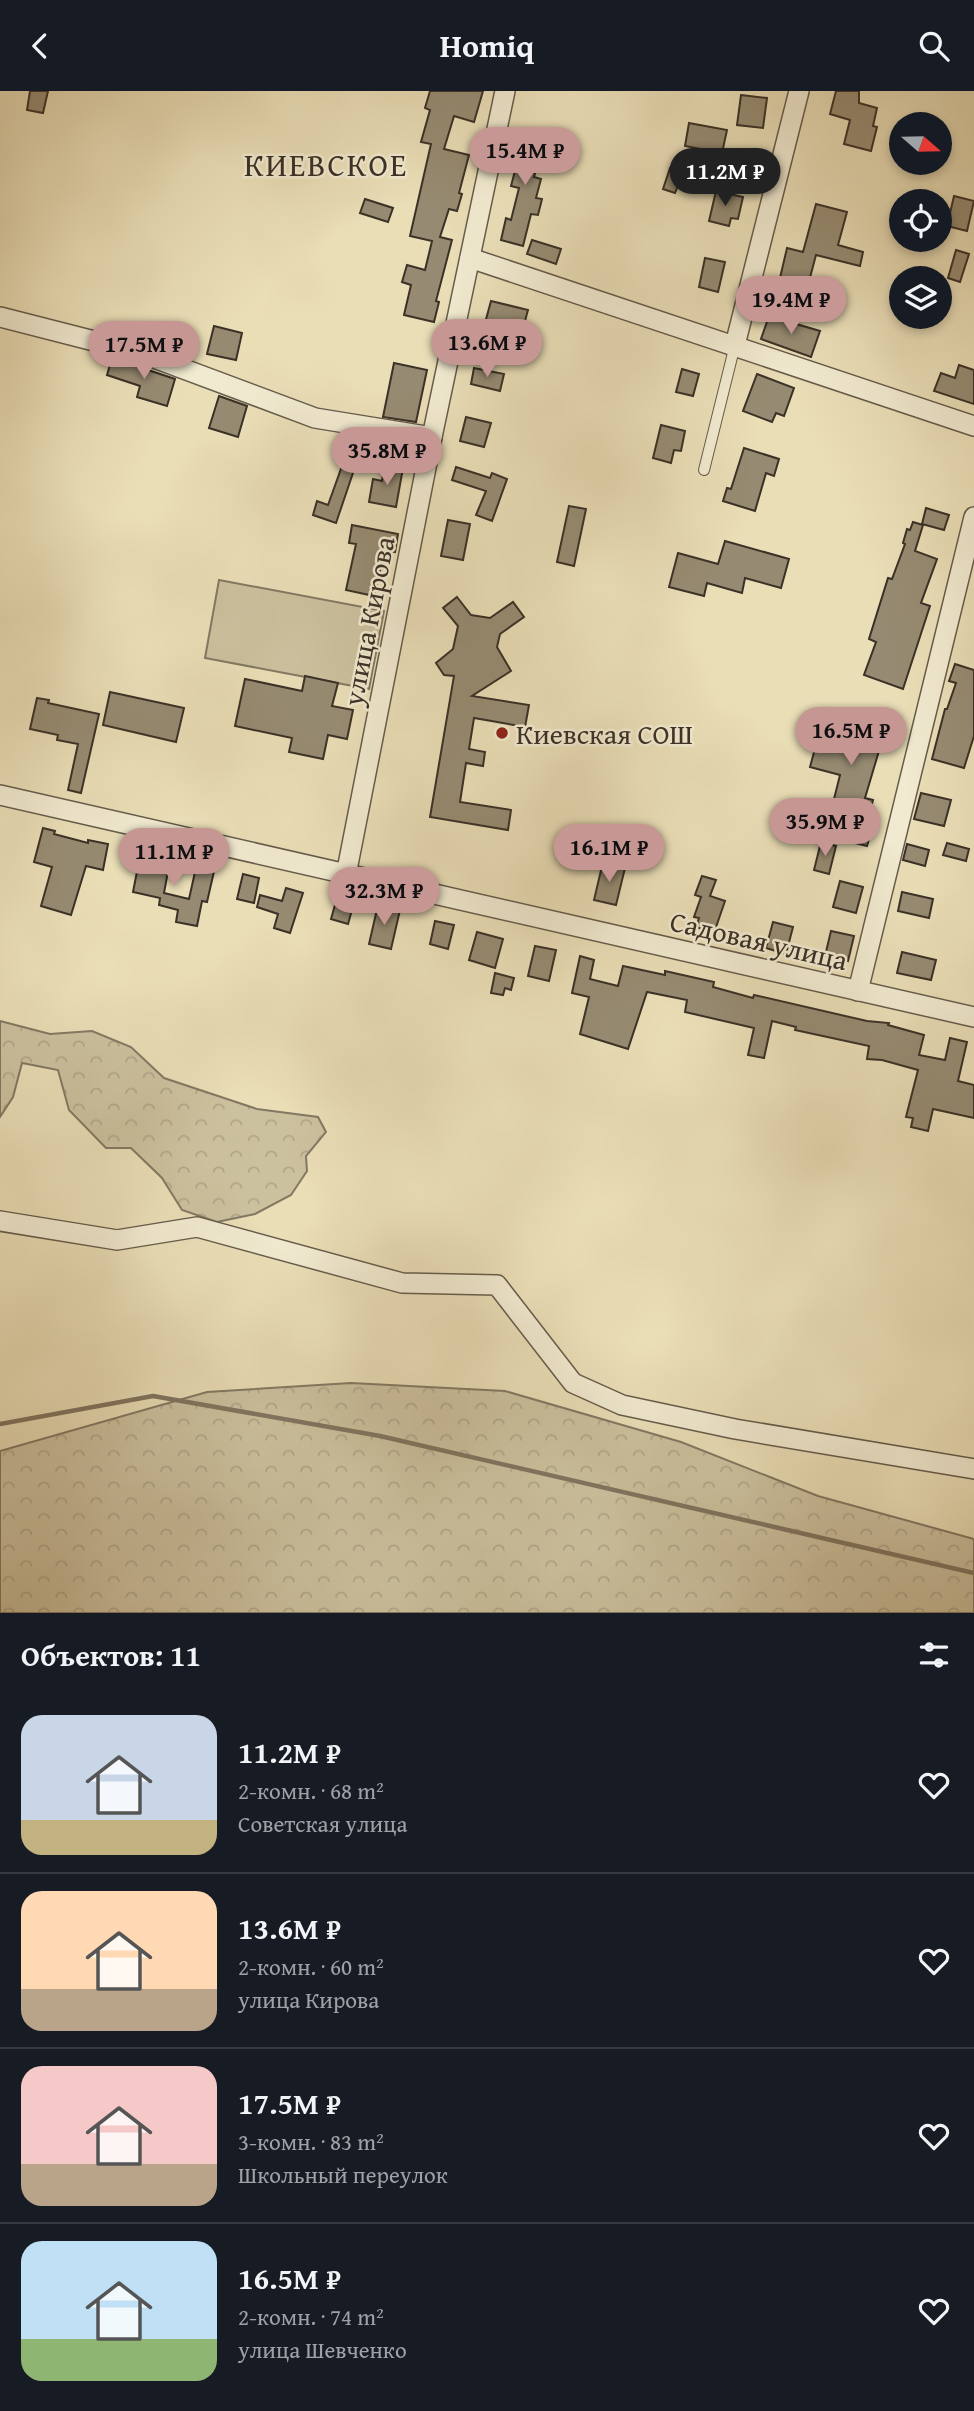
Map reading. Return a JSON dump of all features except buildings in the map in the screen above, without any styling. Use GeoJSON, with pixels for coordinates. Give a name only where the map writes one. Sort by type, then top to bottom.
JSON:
{"type":"FeatureCollection","features":[{"type":"Feature","properties":{"kind":"street","name":"улица Кирова"},"geometry":{"type":"LineString","coordinates":[[346,875],[432,437],[505,91]]}},
{"type":"Feature","properties":{"kind":"street"},"geometry":{"type":"LineString","coordinates":[[735,345],[799,91]]}},
{"type":"Feature","properties":{"kind":"street"},"geometry":{"type":"LineString","coordinates":[[470,258],[974,426]]}},
{"type":"Feature","properties":{"kind":"street"},"geometry":{"type":"LineString","coordinates":[[0,317],[141,353],[316,418],[432,437]]}},
{"type":"Feature","properties":{"kind":"street"},"geometry":{"type":"LineString","coordinates":[[858,991],[974,517]]}},
{"type":"Feature","properties":{"kind":"street","name":"Садовая улица"},"geometry":{"type":"LineString","coordinates":[[0,795],[974,1017]]}},
{"type":"Feature","properties":{"kind":"street"},"geometry":{"type":"LineString","coordinates":[[0,1221],[117,1240],[197,1227],[402,1283],[497,1285],[573,1383],[622,1405],[735,1429],[974,1469]]}},
{"type":"Feature","properties":{"kind":"lane"},"geometry":{"type":"LineString","coordinates":[[704,470],[735,345]]}},
{"type":"Feature","properties":{"kind":"green space"},"geometry":{"type":"Polygon","coordinates":[[[219,580],[384,611],[369,689],[205,658],[219,580]]]}},
{"type":"Feature","properties":{"kind":"green space"},"geometry":{"type":"Polygon","coordinates":[[[0,1021],[50,1034],[92,1031],[131,1047],[164,1078],[257,1109],[318,1117],[326,1132],[306,1156],[307,1171],[291,1195],[255,1214],[217,1222],[182,1210],[162,1178],[131,1148],[106,1148],[69,1110],[58,1070],[22,1063],[13,1097],[0,1117],[0,1021]]]}},
{"type":"Feature","properties":{"kind":"green space"},"geometry":{"type":"Polygon","coordinates":[[[351,1383],[505,1391],[681,1442],[818,1496],[974,1539],[974,1613],[0,1613],[0,1451],[207,1392],[351,1383]]]}},
{"type":"Feature","properties":{"kind":"waterway"},"geometry":{"type":"LineString","coordinates":[[0,1424],[153,1396],[380,1436],[974,1573]]}},
{"type":"Feature","properties":{"kind":"place","name":"Киевская СОШ"},"geometry":{"type":"Point","coordinates":[502,733]}},
{"type":"Feature","properties":{"kind":"district","name":"КИЕВСКОЕ"},"geometry":{"type":"Point","coordinates":[326,164]}}]}
